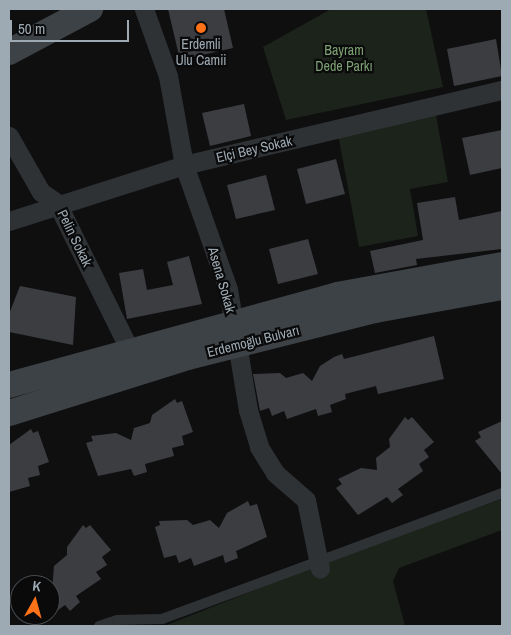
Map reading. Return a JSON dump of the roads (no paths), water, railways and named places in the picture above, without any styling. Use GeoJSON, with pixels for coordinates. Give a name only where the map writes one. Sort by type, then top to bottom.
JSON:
{"type":"FeatureCollection","features":[{"type":"Feature","properties":{"kind":"main road"},"geometry":{"type":"LineString","coordinates":[[9,52],[90,9]]}},
{"type":"Feature","properties":{"kind":"main road","name":"Erdemoğlu Bulvarı"},"geometry":{"type":"LineString","coordinates":[[9,413],[188,357],[236,334],[337,295],[502,264]]}},
{"type":"Feature","properties":{"kind":"main road","name":"Erdemoğlu Bulvarı"},"geometry":{"type":"LineString","coordinates":[[9,385],[129,349],[236,334],[502,287]]}},
{"type":"Feature","properties":{"kind":"street","name":"Asena Sokak"},"geometry":{"type":"LineString","coordinates":[[144,9],[168,76],[184,165],[228,289],[259,447],[275,474],[306,500],[319,564]]}},
{"type":"Feature","properties":{"kind":"street","name":"Elçi Bey Sokak"},"geometry":{"type":"LineString","coordinates":[[9,221],[57,203],[184,165],[502,90]]}},
{"type":"Feature","properties":{"kind":"street","name":"Pelin Sokak"},"geometry":{"type":"LineString","coordinates":[[11,145],[41,192],[57,203],[129,349]]}},
{"type":"Feature","properties":{"kind":"lane"},"geometry":{"type":"LineString","coordinates":[[99,626],[116,620],[162,619],[319,564],[502,493]]}},
{"type":"Feature","properties":{"kind":"place","name":"Erdemli Ulu Camii"},"geometry":{"type":"Point","coordinates":[201,28]}},
{"type":"Feature","properties":{"kind":"park label","name":"Bayram Dede Parkı"},"geometry":{"type":"Point","coordinates":[344,58]}}]}
